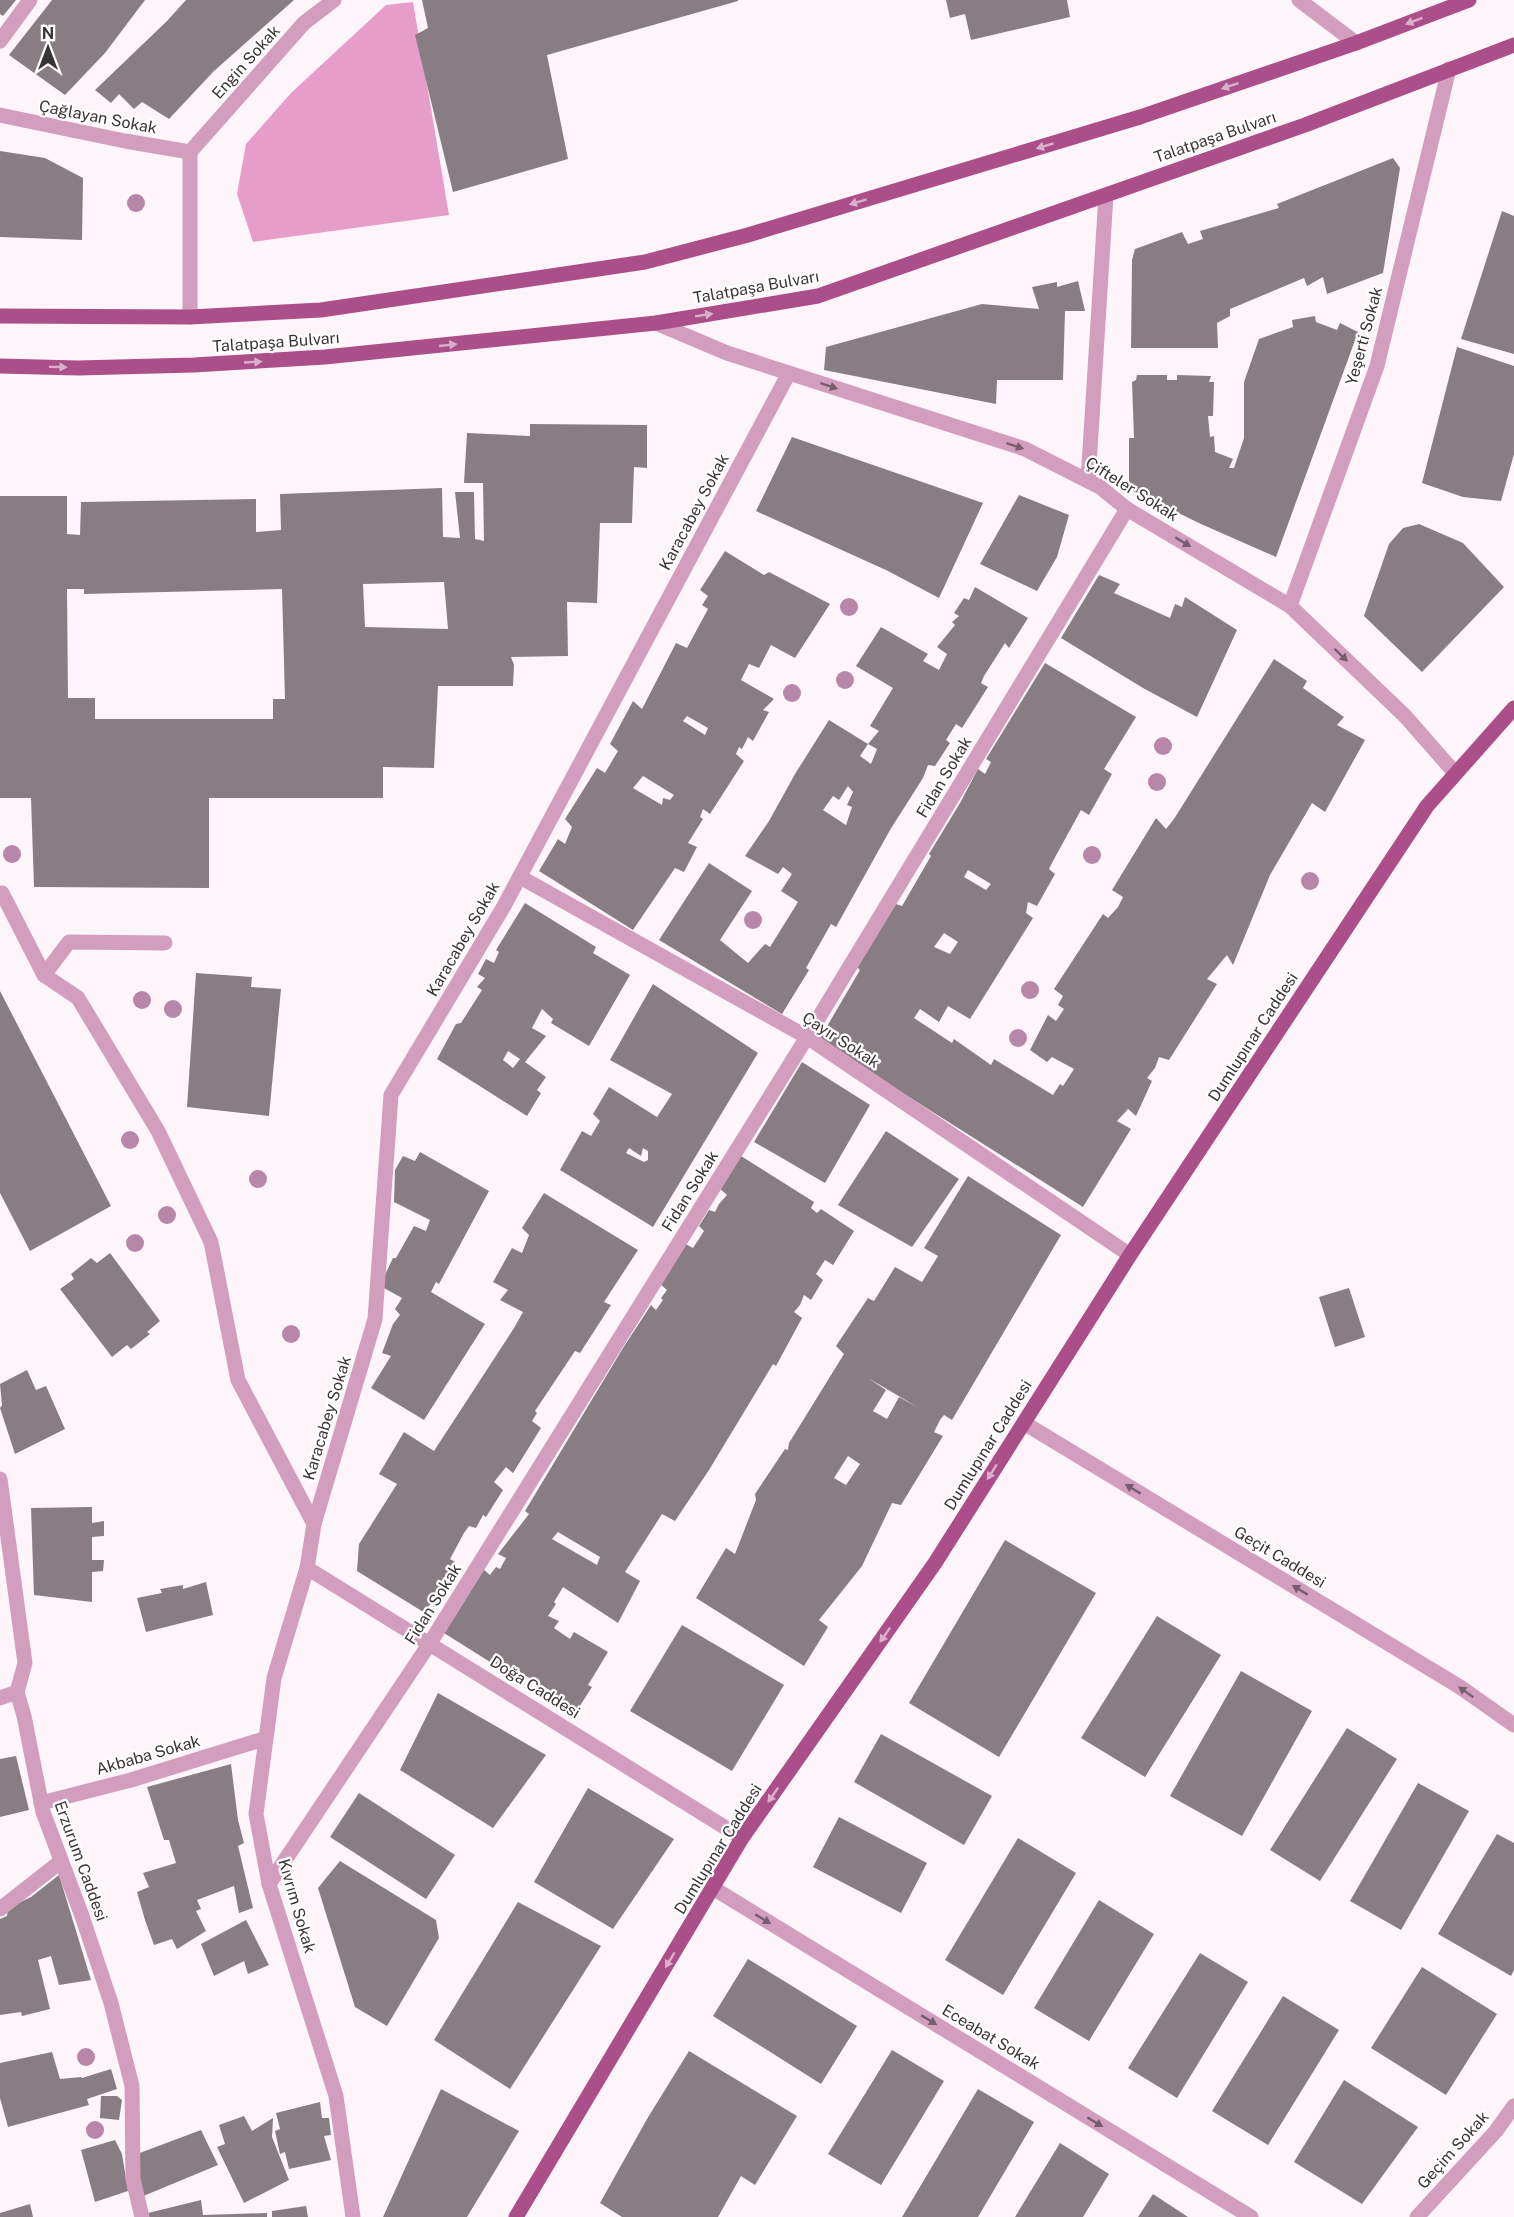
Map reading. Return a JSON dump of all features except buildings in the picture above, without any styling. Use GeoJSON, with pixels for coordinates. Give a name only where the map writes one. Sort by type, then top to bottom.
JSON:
{"type":"FeatureCollection","features":[{"type":"Feature","properties":{"kind":"main road","name":"Talatpaşa Bulvarı"},"geometry":{"type":"LineString","coordinates":[[0,316],[190,317],[321,310],[645,262],[748,235],[1140,117],[1356,43],[1468,0]]}},
{"type":"Feature","properties":{"kind":"main road","name":"Talatpaşa Bulvarı"},"geometry":{"type":"LineString","coordinates":[[0,366],[78,368],[194,365],[325,357],[656,323],[819,296],[1305,125],[1514,45]]}},
{"type":"Feature","properties":{"kind":"main road","name":"Dumlupınar Caddesi"},"geometry":{"type":"LineString","coordinates":[[516,2217],[742,1838],[935,1563],[1130,1255],[1427,806],[1514,708]]}},
{"type":"Feature","properties":{"kind":"street"},"geometry":{"type":"LineString","coordinates":[[0,41],[30,0]]}},
{"type":"Feature","properties":{"kind":"street","name":"Engin Sokak"},"geometry":{"type":"LineString","coordinates":[[190,152],[304,23],[334,0]]}},
{"type":"Feature","properties":{"kind":"street"},"geometry":{"type":"LineString","coordinates":[[1299,0],[1356,43]]}},
{"type":"Feature","properties":{"kind":"street","name":"Yeşerti Sokak"},"geometry":{"type":"LineString","coordinates":[[1290,606],[1377,366],[1449,69]]}},
{"type":"Feature","properties":{"kind":"street","name":"Çağlayan Sokak"},"geometry":{"type":"LineString","coordinates":[[0,116],[190,152]]}},
{"type":"Feature","properties":{"kind":"street"},"geometry":{"type":"LineString","coordinates":[[190,152],[190,317]]}},
{"type":"Feature","properties":{"kind":"street"},"geometry":{"type":"LineString","coordinates":[[1088,481],[1106,195]]}},
{"type":"Feature","properties":{"kind":"street","name":"Çifteler Sokak"},"geometry":{"type":"LineString","coordinates":[[656,323],[728,353],[1025,449],[1100,487],[1127,509],[1290,606],[1405,716],[1455,772]]}},
{"type":"Feature","properties":{"kind":"street","name":"Karacabey Sokak"},"geometry":{"type":"LineString","coordinates":[[307,1568],[314,1524],[375,1319],[392,1095],[520,877],[789,373]]}},
{"type":"Feature","properties":{"kind":"street","name":"Fidan Sokak"},"geometry":{"type":"LineString","coordinates":[[269,1884],[430,1643],[807,1037],[1127,509]]}},
{"type":"Feature","properties":{"kind":"street","name":"Çayır Sokak"},"geometry":{"type":"LineString","coordinates":[[520,877],[807,1037],[1130,1255]]}},
{"type":"Feature","properties":{"kind":"street"},"geometry":{"type":"LineString","coordinates":[[2,893],[44,975],[78,998],[158,1131],[211,1242],[238,1380],[314,1524]]}},
{"type":"Feature","properties":{"kind":"street"},"geometry":{"type":"LineString","coordinates":[[44,975],[69,942],[165,944]]}},
{"type":"Feature","properties":{"kind":"street","name":"Geçit Caddesi"},"geometry":{"type":"LineString","coordinates":[[1024,1423],[1460,1687],[1514,1725]]}},
{"type":"Feature","properties":{"kind":"street"},"geometry":{"type":"LineString","coordinates":[[0,1479],[25,1663],[17,1692],[0,1698]]}},
{"type":"Feature","properties":{"kind":"street","name":"Doğa Caddesi"},"geometry":{"type":"LineString","coordinates":[[307,1568],[742,1838]]}},
{"type":"Feature","properties":{"kind":"street","name":"Kıvrım Sokak"},"geometry":{"type":"LineString","coordinates":[[307,1568],[274,1678],[264,1738],[256,1814],[269,1884],[336,2097],[353,2217]]}},
{"type":"Feature","properties":{"kind":"street","name":"Erzurum Caddesi"},"geometry":{"type":"LineString","coordinates":[[17,1692],[41,1803],[111,2003],[132,2086],[133,2179],[142,2217]]}},
{"type":"Feature","properties":{"kind":"street","name":"Akbaba Sokak"},"geometry":{"type":"LineString","coordinates":[[41,1803],[131,1780],[264,1738]]}},
{"type":"Feature","properties":{"kind":"street"},"geometry":{"type":"LineString","coordinates":[[0,1909],[60,1862]]}},
{"type":"Feature","properties":{"kind":"street","name":"Eceabat Sokak"},"geometry":{"type":"LineString","coordinates":[[713,1888],[1251,2217]]}},
{"type":"Feature","properties":{"kind":"street","name":"Geçim Sokak"},"geometry":{"type":"LineString","coordinates":[[1417,2217],[1496,2131],[1514,2106]]}},
{"type":"Feature","properties":{"kind":"shaded area"},"geometry":{"type":"Polygon","coordinates":[[[413,2],[449,215],[253,242],[237,194],[246,144],[291,93],[386,5],[413,2]]]}}]}
